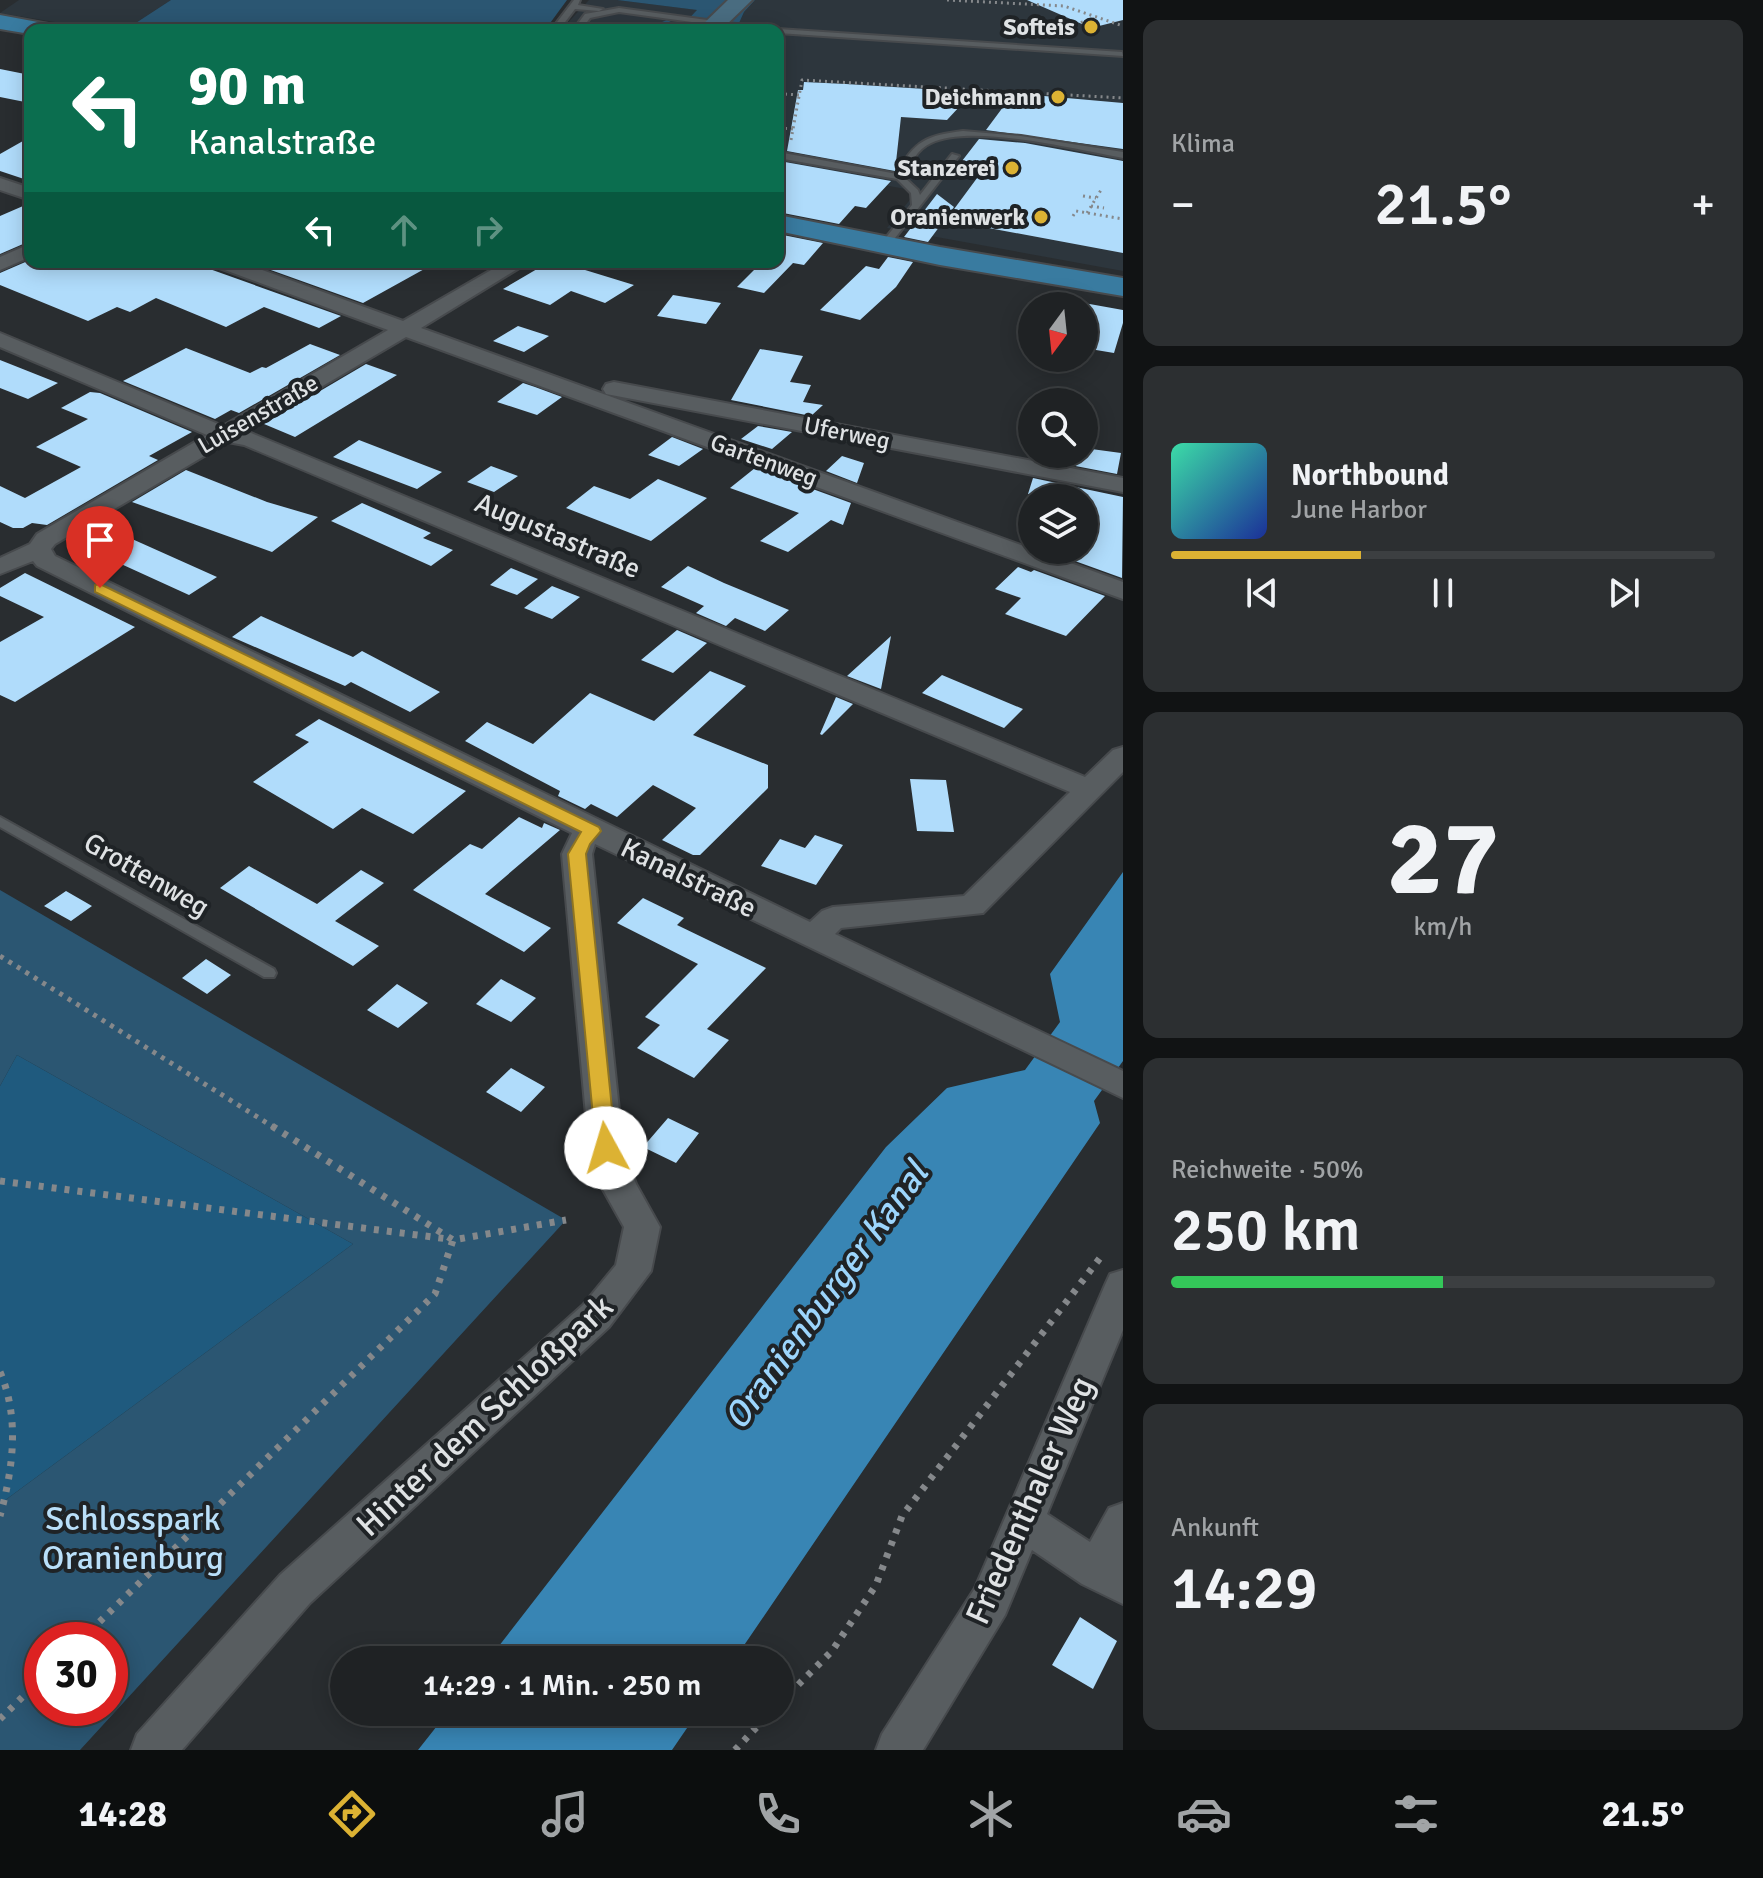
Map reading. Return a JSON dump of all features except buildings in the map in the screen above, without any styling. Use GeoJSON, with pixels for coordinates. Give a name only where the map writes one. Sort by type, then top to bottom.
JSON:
{"type":"FeatureCollection","features":[{"type":"Feature","properties":{"kind":"main road"},"geometry":{"type":"LineString","coordinates":[[0,22],[24,26]]}},
{"type":"Feature","properties":{"kind":"main road"},"geometry":{"type":"LineString","coordinates":[[784,224],[1070,280],[1123,287]]}},
{"type":"Feature","properties":{"kind":"street"},"geometry":{"type":"LineString","coordinates":[[0,184],[24,192]]}},
{"type":"Feature","properties":{"kind":"street"},"geometry":{"type":"LineString","coordinates":[[0,264],[24,253]]}},
{"type":"Feature","properties":{"kind":"street","name":"Gartenweg"},"geometry":{"type":"LineString","coordinates":[[237,268],[1123,591]]}},
{"type":"Feature","properties":{"kind":"street","name":"Luisenstraße"},"geometry":{"type":"LineString","coordinates":[[0,567],[39,549],[46,539],[509,268]]}},
{"type":"Feature","properties":{"kind":"street","name":"Augustastraße"},"geometry":{"type":"LineString","coordinates":[[0,339],[223,434],[250,439],[1091,790]]}},
{"type":"Feature","properties":{"kind":"street","name":"Uferweg"},"geometry":{"type":"LineString","coordinates":[[571,389],[588,385],[1123,485]]}},
{"type":"Feature","properties":{"kind":"street"},"geometry":{"type":"LineString","coordinates":[[0,545],[39,549]]}},
{"type":"Feature","properties":{"kind":"street","name":"Kanalstraße"},"geometry":{"type":"LineString","coordinates":[[39,549],[46,561],[592,831],[1121,1085]]}},
{"type":"Feature","properties":{"kind":"street"},"geometry":{"type":"LineString","coordinates":[[813,937],[833,918],[972,906],[1123,756]]}},
{"type":"Feature","properties":{"kind":"street","name":"Hinter dem Schloßpark"},"geometry":{"type":"LineString","coordinates":[[153,1750],[295,1589],[596,1316],[633,1271],[642,1227],[619,1186],[606,1148],[577,854],[581,841],[592,831]]}},
{"type":"Feature","properties":{"kind":"street","name":"Friedenthaler Weg"},"geometry":{"type":"LineString","coordinates":[[898,1750],[990,1601],[1024,1522],[1112,1272]]}},
{"type":"Feature","properties":{"kind":"street"},"geometry":{"type":"LineString","coordinates":[[1024,1522],[1110,1578],[1123,1521]]}},
{"type":"Feature","properties":{"kind":"lane"},"geometry":{"type":"LineString","coordinates":[[560,24],[576,4],[751,24]]}},
{"type":"Feature","properties":{"kind":"lane"},"geometry":{"type":"LineString","coordinates":[[582,24],[588,16],[619,10]]}},
{"type":"Feature","properties":{"kind":"lane"},"geometry":{"type":"LineString","coordinates":[[720,19],[741,24]]}},
{"type":"Feature","properties":{"kind":"lane"},"geometry":{"type":"LineString","coordinates":[[784,29],[819,35]]}},
{"type":"Feature","properties":{"kind":"lane"},"geometry":{"type":"LineString","coordinates":[[784,32],[1122,54]]}},
{"type":"Feature","properties":{"kind":"lane"},"geometry":{"type":"LineString","coordinates":[[900,177],[906,163],[926,141],[945,134],[1123,146]]}},
{"type":"Feature","properties":{"kind":"lane"},"geometry":{"type":"LineString","coordinates":[[1039,141],[1123,155]]}},
{"type":"Feature","properties":{"kind":"lane"},"geometry":{"type":"LineString","coordinates":[[784,156],[900,177],[915,192],[916,206]]}},
{"type":"Feature","properties":{"kind":"lane"},"geometry":{"type":"LineString","coordinates":[[885,245],[955,156]]}},
{"type":"Feature","properties":{"kind":"lane","name":"Grottenweg"},"geometry":{"type":"LineString","coordinates":[[0,821],[269,973]]}},
{"type":"Feature","properties":{"kind":"path"},"geometry":{"type":"LineString","coordinates":[[947,0],[1064,6],[1123,26]]}},
{"type":"Feature","properties":{"kind":"path"},"geometry":{"type":"LineString","coordinates":[[970,1],[971,7]]}},
{"type":"Feature","properties":{"kind":"path"},"geometry":{"type":"LineString","coordinates":[[1031,4],[1032,12]]}},
{"type":"Feature","properties":{"kind":"path"},"geometry":{"type":"LineString","coordinates":[[1075,24],[1098,18]]}},
{"type":"Feature","properties":{"kind":"path"},"geometry":{"type":"LineString","coordinates":[[836,81],[837,76]]}},
{"type":"Feature","properties":{"kind":"path"},"geometry":{"type":"LineString","coordinates":[[790,149],[802,80],[1123,98]]}},
{"type":"Feature","properties":{"kind":"path"},"geometry":{"type":"LineString","coordinates":[[922,81],[922,86]]}},
{"type":"Feature","properties":{"kind":"path"},"geometry":{"type":"LineString","coordinates":[[1014,86],[1014,92]]}},
{"type":"Feature","properties":{"kind":"path"},"geometry":{"type":"LineString","coordinates":[[1106,91],[1106,97]]}},
{"type":"Feature","properties":{"kind":"path"},"geometry":{"type":"LineString","coordinates":[[785,94],[799,95]]}},
{"type":"Feature","properties":{"kind":"path"},"geometry":{"type":"LineString","coordinates":[[784,128],[793,129]]}},
{"type":"Feature","properties":{"kind":"path"},"geometry":{"type":"LineString","coordinates":[[1086,213],[1101,190]]}},
{"type":"Feature","properties":{"kind":"path"},"geometry":{"type":"LineString","coordinates":[[1083,196],[1096,198]]}},
{"type":"Feature","properties":{"kind":"path"},"geometry":{"type":"LineString","coordinates":[[1091,206],[1104,208]]}},
{"type":"Feature","properties":{"kind":"path"},"geometry":{"type":"LineString","coordinates":[[1073,216],[1076,211],[1123,221]]}},
{"type":"Feature","properties":{"kind":"path"},"geometry":{"type":"LineString","coordinates":[[0,956],[453,1240]]}},
{"type":"Feature","properties":{"kind":"path"},"geometry":{"type":"LineString","coordinates":[[0,1181],[453,1240],[566,1220]]}},
{"type":"Feature","properties":{"kind":"path"},"geometry":{"type":"LineString","coordinates":[[99,1622],[435,1294],[453,1240]]}},
{"type":"Feature","properties":{"kind":"path"},"geometry":{"type":"LineString","coordinates":[[794,1689],[832,1651],[876,1585],[902,1516],[1112,1272]]}},
{"type":"Feature","properties":{"kind":"path"},"geometry":{"type":"LineString","coordinates":[[0,1372],[10,1391],[10,1481],[0,1516]]}},
{"type":"Feature","properties":{"kind":"path"},"geometry":{"type":"LineString","coordinates":[[0,1719],[24,1696]]}},
{"type":"Feature","properties":{"kind":"path"},"geometry":{"type":"LineString","coordinates":[[735,1750],[758,1726]]}},
{"type":"Feature","properties":{"kind":"shaded area"},"geometry":{"type":"Polygon","coordinates":[[[19,0],[171,0],[134,24],[67,24],[0,13],[19,0]]]}},
{"type":"Feature","properties":{"kind":"shaded area"},"geometry":{"type":"Polygon","coordinates":[[[589,0],[617,0],[698,10],[684,24],[567,24],[589,0]]]}},
{"type":"Feature","properties":{"kind":"shaded area"},"geometry":{"type":"Polygon","coordinates":[[[755,0],[1123,0],[1123,271],[887,228],[917,191],[784,167],[784,24],[739,24],[755,0]]]}},
{"type":"Feature","properties":{"kind":"shaded area"},"geometry":{"type":"Polygon","coordinates":[[[17,1055],[353,1244],[0,1504],[0,1086],[17,1055]]]}},
{"type":"Feature","properties":{"kind":"green space"},"geometry":{"type":"Polygon","coordinates":[[[171,0],[567,0],[549,24],[134,24],[171,0]]]}},
{"type":"Feature","properties":{"kind":"green space"},"geometry":{"type":"Polygon","coordinates":[[[617,0],[755,0],[739,24],[684,24],[697,10],[617,0]]]}},
{"type":"Feature","properties":{"kind":"green space","name":"Schlosspark Oranienburg"},"geometry":{"type":"Polygon","coordinates":[[[0,890],[566,1220],[128,1698],[128,1622],[24,1622],[24,1726],[102,1726],[80,1750],[0,1750],[0,1504],[353,1244],[17,1055],[0,1086],[0,890]]]}},
{"type":"Feature","properties":{"kind":"water","name":"Oranienburger Kanal"},"geometry":{"type":"Polygon","coordinates":[[[1123,872],[1123,1061],[1094,1101],[1100,1123],[744,1646],[499,1646],[886,1147],[947,1088],[1025,1070],[1060,1022],[1050,974],[1123,872]]]}},
{"type":"Feature","properties":{"kind":"water"},"geometry":{"type":"Polygon","coordinates":[[[437,1726],[688,1726],[672,1750],[418,1750],[437,1726]]]}},
{"type":"Feature","properties":{"kind":"place","name":"Softeis"},"geometry":{"type":"Point","coordinates":[1091,27]}},
{"type":"Feature","properties":{"kind":"place","name":"Deichmann"},"geometry":{"type":"Point","coordinates":[1058,97]}},
{"type":"Feature","properties":{"kind":"place","name":"Stanzerei"},"geometry":{"type":"Point","coordinates":[1012,168]}},
{"type":"Feature","properties":{"kind":"place","name":"Oranienwerk"},"geometry":{"type":"Point","coordinates":[1041,217]}},
{"type":"Feature","properties":{"kind":"route"},"geometry":{"type":"LineString","coordinates":[[100,588],[592,831],[581,841],[577,854],[606,1148]]}}]}
